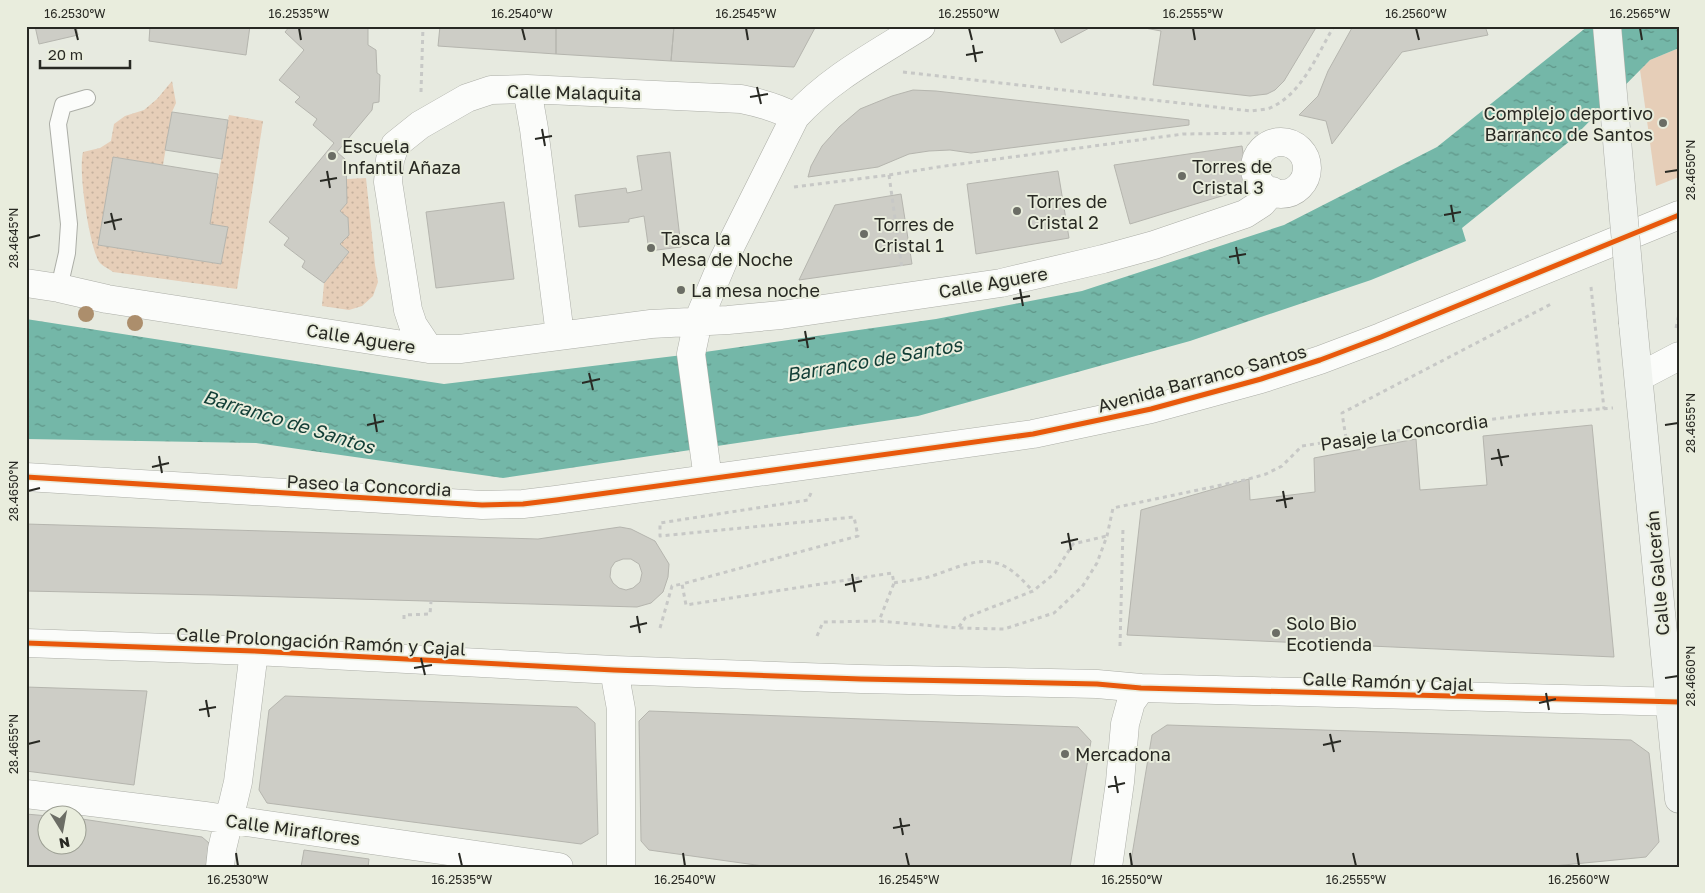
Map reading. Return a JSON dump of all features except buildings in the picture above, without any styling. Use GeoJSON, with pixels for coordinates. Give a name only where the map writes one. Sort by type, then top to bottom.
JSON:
{"type":"FeatureCollection","features":[{"type":"Feature","properties":{"kind":"main road","name":"Calle Galcerán"},"geometry":{"type":"LineString","coordinates":[[1607,26],[1639,377],[1674,702],[1679,799]]}},
{"type":"Feature","properties":{"kind":"street"},"geometry":{"type":"LineString","coordinates":[[708,479],[691,354],[698,321],[724,259],[796,117],[806,105],[829,84],[921,26]]}},
{"type":"Feature","properties":{"kind":"street","name":"Calle Malaquita"},"geometry":{"type":"LineString","coordinates":[[429,349],[413,325],[408,310],[388,182],[390,160],[395,145],[420,125],[467,98],[491,90],[527,89],[741,99],[778,108],[796,117]]}},
{"type":"Feature","properties":{"kind":"street"},"geometry":{"type":"LineString","coordinates":[[527,89],[534,129],[560,335]]}},
{"type":"Feature","properties":{"kind":"street","name":"Calle Aguere"},"geometry":{"type":"LineString","coordinates":[[26,283],[117,301],[429,349],[460,349],[652,324],[781,315],[1001,283],[1154,245],[1245,214],[1262,203],[1272,191]]}},
{"type":"Feature","properties":{"kind":"street","name":"Avenida Barranco Santos"},"geometry":{"type":"LineString","coordinates":[[708,479],[1033,434],[1125,416],[1211,394],[1270,377],[1381,337],[1679,215]]}},
{"type":"Feature","properties":{"kind":"street"},"geometry":{"type":"LineString","coordinates":[[1639,377],[1679,356]]}},
{"type":"Feature","properties":{"kind":"street","name":"Paseo la Concordia"},"geometry":{"type":"LineString","coordinates":[[26,477],[482,506],[523,504],[708,479]]}},
{"type":"Feature","properties":{"kind":"street","name":"Calle Prolongación Ramón y Cajal"},"geometry":{"type":"LineString","coordinates":[[26,643],[254,650],[614,670],[861,679],[1097,684]]}},
{"type":"Feature","properties":{"kind":"street"},"geometry":{"type":"LineString","coordinates":[[220,867],[238,782],[254,650]]}},
{"type":"Feature","properties":{"kind":"street"},"geometry":{"type":"LineString","coordinates":[[614,670],[621,709],[621,867]]}},
{"type":"Feature","properties":{"kind":"street","name":"Calle Ramón y Cajal"},"geometry":{"type":"LineString","coordinates":[[1097,684],[1140,688],[1674,702]]}},
{"type":"Feature","properties":{"kind":"street"},"geometry":{"type":"LineString","coordinates":[[1108,867],[1120,782],[1125,724],[1131,702],[1140,688]]}},
{"type":"Feature","properties":{"kind":"street","name":"Calle Miraflores"},"geometry":{"type":"LineString","coordinates":[[26,794],[229,820],[559,867]]}},
{"type":"Feature","properties":{"kind":"lane"},"geometry":{"type":"LineString","coordinates":[[59,288],[67,253],[69,224],[58,124],[64,105],[87,98]]}},
{"type":"Feature","properties":{"kind":"path"},"geometry":{"type":"LineString","coordinates":[[420,125],[423,26]]}},
{"type":"Feature","properties":{"kind":"path"},"geometry":{"type":"LineString","coordinates":[[898,71],[1251,111],[1268,109],[1281,102],[1295,90],[1334,26]]}},
{"type":"Feature","properties":{"kind":"path"},"geometry":{"type":"LineString","coordinates":[[791,187],[1183,134],[1260,133]]}},
{"type":"Feature","properties":{"kind":"path"},"geometry":{"type":"LineString","coordinates":[[890,175],[903,275]]}},
{"type":"Feature","properties":{"kind":"path"},"geometry":{"type":"LineString","coordinates":[[1591,287],[1604,409]]}},
{"type":"Feature","properties":{"kind":"path"},"geometry":{"type":"LineString","coordinates":[[1346,438],[1342,413],[1553,304]]}},
{"type":"Feature","properties":{"kind":"path"},"geometry":{"type":"LineString","coordinates":[[660,628],[672,586],[858,536],[854,517],[660,536],[660,523],[808,500],[815,486]]}},
{"type":"Feature","properties":{"kind":"path"},"geometry":{"type":"LineString","coordinates":[[1120,646],[1123,528]]}},
{"type":"Feature","properties":{"kind":"path"},"geometry":{"type":"LineString","coordinates":[[958,628],[965,618],[1033,591],[1054,574],[1073,544],[1107,536]]}},
{"type":"Feature","properties":{"kind":"path"},"geometry":{"type":"LineString","coordinates":[[894,583],[926,578],[976,562],[991,561],[1003,565],[1018,574],[1033,591]]}},
{"type":"Feature","properties":{"kind":"path"},"geometry":{"type":"LineString","coordinates":[[682,584],[686,605],[892,573],[894,583],[879,621]]}},
{"type":"Feature","properties":{"kind":"path"},"geometry":{"type":"LineString","coordinates":[[404,619],[404,615],[430,614],[431,601]]}},
{"type":"Feature","properties":{"kind":"shaded area","name":"Complejo deportivo Barranco de Santos"},"geometry":{"type":"Polygon","coordinates":[[[1679,48],[1679,177],[1656,186],[1640,70],[1650,60],[1679,48]]]}},
{"type":"Feature","properties":{"kind":"shaded area"},"geometry":{"type":"Polygon","coordinates":[[[172,81],[176,103],[172,112],[163,165],[113,157],[98,245],[221,264],[227,227],[210,224],[229,115],[263,121],[237,289],[113,272],[99,262],[95,251],[83,190],[83,152],[100,148],[111,141],[114,124],[125,116],[144,110],[157,99],[172,81]]]}},
{"type":"Feature","properties":{"kind":"shaded area"},"geometry":{"type":"Polygon","coordinates":[[[366,178],[378,282],[373,296],[362,306],[349,310],[322,306],[324,283],[349,252],[340,244],[340,211],[347,202],[347,179],[366,178]]]}},
{"type":"Feature","properties":{"kind":"water","name":"Barranco de Santos"},"geometry":{"type":"Polygon","coordinates":[[[1588,26],[1679,26],[1679,48],[1650,60],[1570,141],[1462,228],[1466,241],[1371,280],[1190,341],[918,416],[503,478],[256,443],[26,439],[26,319],[444,384],[691,354],[936,319],[1082,291],[1284,225],[1437,147],[1588,26]]]}},
{"type":"Feature","properties":{"kind":"cycle path"},"geometry":{"type":"LineString","coordinates":[[26,477],[482,505],[523,504],[1033,434],[1151,409],[1261,379],[1320,360],[1381,337],[1679,215]]}},
{"type":"Feature","properties":{"kind":"cycle path"},"geometry":{"type":"LineString","coordinates":[[26,643],[254,651],[614,670],[861,679],[1097,684],[1141,688],[1679,702]]}},
{"type":"Feature","properties":{"kind":"place","name":"Complejo deportivo Barranco de Santos"},"geometry":{"type":"Point","coordinates":[1663,123]}},
{"type":"Feature","properties":{"kind":"place","name":"Escuela Infantil Añaza"},"geometry":{"type":"Point","coordinates":[332,156]}},
{"type":"Feature","properties":{"kind":"place","name":"Torres de Cristal 3"},"geometry":{"type":"Point","coordinates":[1182,176]}},
{"type":"Feature","properties":{"kind":"place","name":"Torres de Cristal 2"},"geometry":{"type":"Point","coordinates":[1017,211]}},
{"type":"Feature","properties":{"kind":"place","name":"Torres de Cristal 1"},"geometry":{"type":"Point","coordinates":[864,234]}},
{"type":"Feature","properties":{"kind":"place","name":"Tasca la Mesa de Noche"},"geometry":{"type":"Point","coordinates":[651,248]}},
{"type":"Feature","properties":{"kind":"place","name":"La mesa noche"},"geometry":{"type":"Point","coordinates":[681,290]}},
{"type":"Feature","properties":{"kind":"place","name":"Solo Bio Ecotienda"},"geometry":{"type":"Point","coordinates":[1276,633]}},
{"type":"Feature","properties":{"kind":"place","name":"Mercadona"},"geometry":{"type":"Point","coordinates":[1065,754]}}]}
